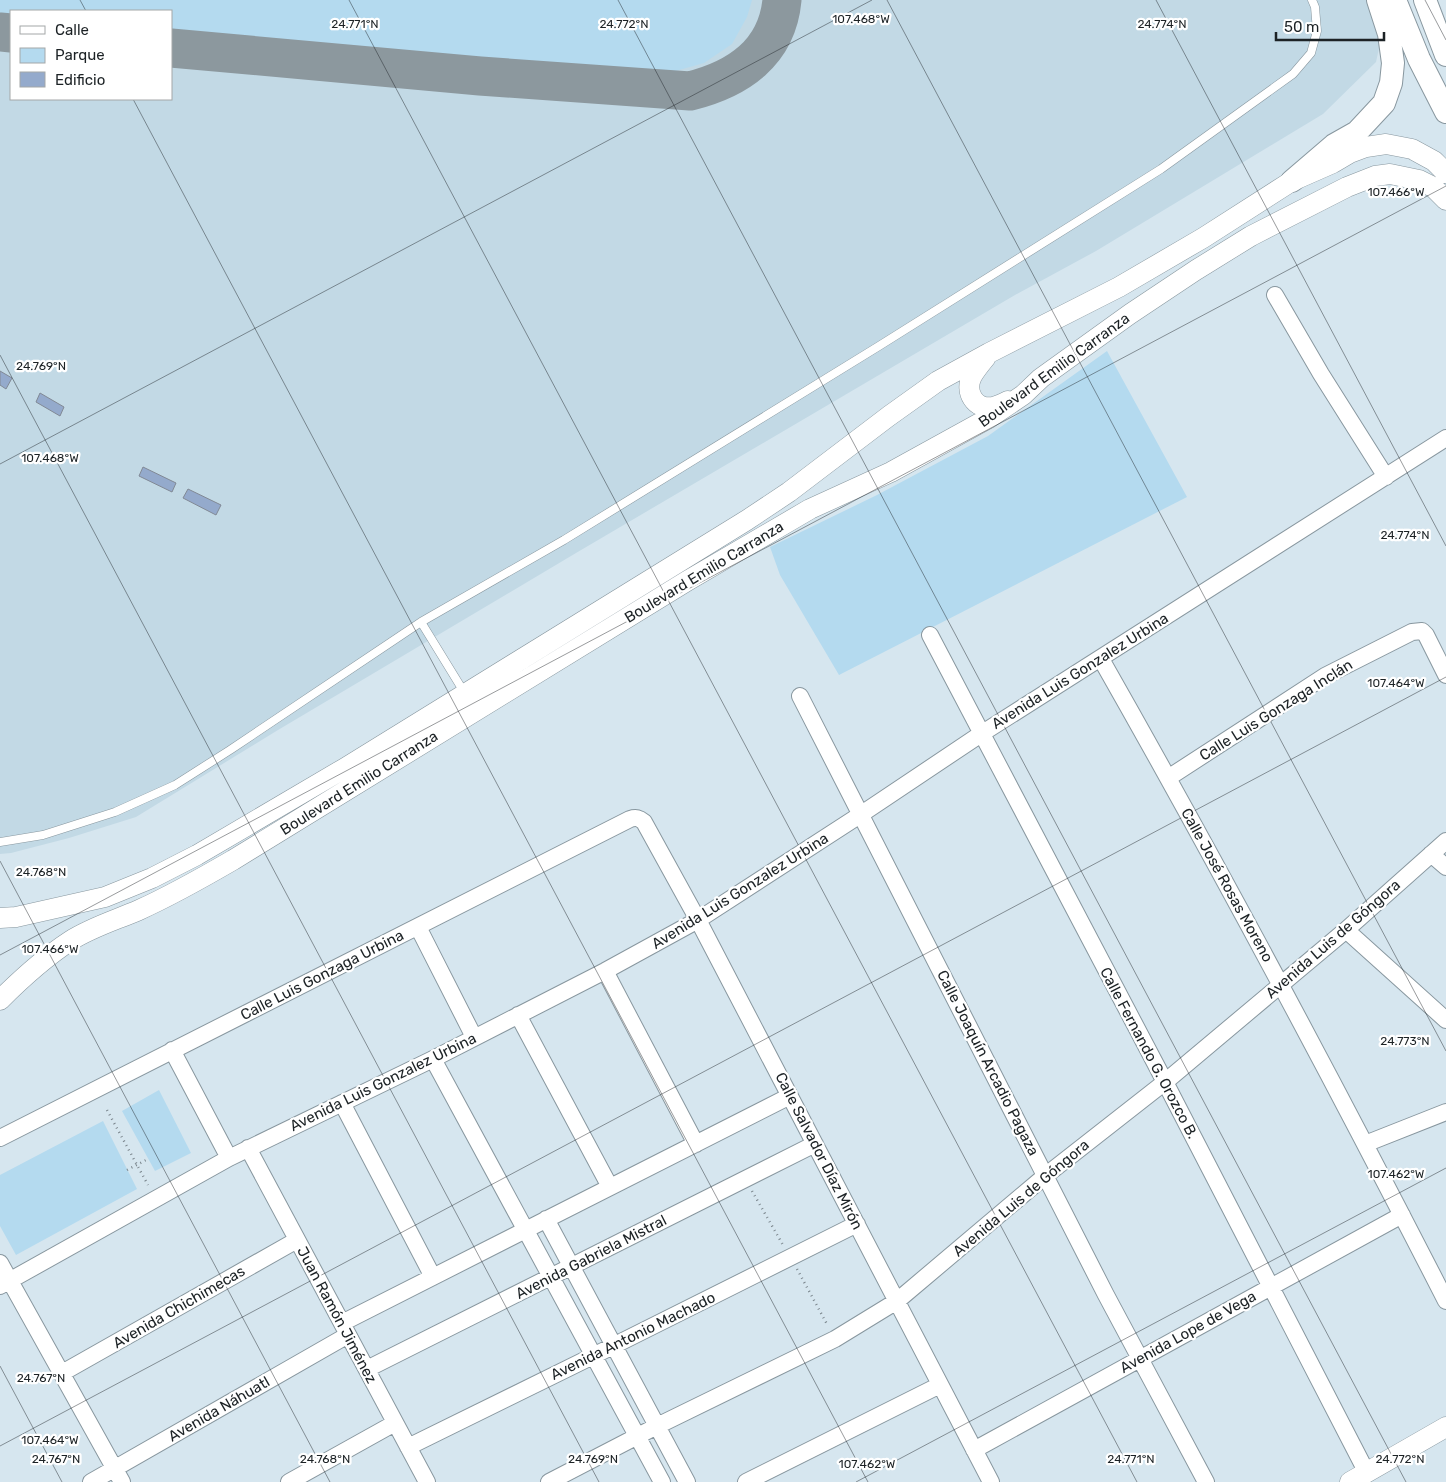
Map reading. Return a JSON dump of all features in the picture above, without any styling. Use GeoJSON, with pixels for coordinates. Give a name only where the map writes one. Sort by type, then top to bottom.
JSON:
{"type":"FeatureCollection","features":[{"type":"Feature","properties":{"kind":"main road"},"geometry":{"type":"LineString","coordinates":[[1292,181],[1334,145],[1357,132],[1384,103],[1391,83],[1393,63],[1389,34],[1378,0]]}},
{"type":"Feature","properties":{"kind":"main road"},"geometry":{"type":"LineString","coordinates":[[1396,0],[1419,59],[1446,112]]}},
{"type":"Feature","properties":{"kind":"main road"},"geometry":{"type":"LineString","coordinates":[[1424,0],[1446,55]]}},
{"type":"Feature","properties":{"kind":"street","name":"Boulevard Emilio Carranza"},"geometry":{"type":"LineString","coordinates":[[0,1000],[44,958],[94,927],[137,911],[211,873],[470,703],[789,492],[938,381],[988,353],[1119,287],[1203,238],[1292,181],[1333,163],[1350,153],[1366,147],[1386,144],[1412,149],[1440,167]]}},
{"type":"Feature","properties":{"kind":"street","name":"Boulevard Emilio Carranza"},"geometry":{"type":"LineString","coordinates":[[0,918],[16,917],[105,897],[152,878],[197,855],[345,768],[470,703],[793,519],[892,472],[962,434],[1023,395],[1041,378],[1130,314],[1196,270],[1251,236],[1347,187],[1375,176],[1390,174],[1419,180],[1433,188],[1446,200]]}},
{"type":"Feature","properties":{"kind":"street"},"geometry":{"type":"LineString","coordinates":[[1275,295],[1321,374],[1386,477]]}},
{"type":"Feature","properties":{"kind":"street"},"geometry":{"type":"LineString","coordinates":[[988,353],[971,377],[970,395],[975,403],[993,407],[1023,395]]}},
{"type":"Feature","properties":{"kind":"street","name":"Avenida Luis Gonzalez Urbina"},"geometry":{"type":"LineString","coordinates":[[5,1283],[248,1148],[433,1059],[698,920],[981,734],[1446,438]]}},
{"type":"Feature","properties":{"kind":"street","name":"Calle Luis Gonzaga Inclán"},"geometry":{"type":"LineString","coordinates":[[1168,778],[1325,676],[1412,632],[1422,631],[1426,636],[1446,675]]}},
{"type":"Feature","properties":{"kind":"street","name":"Calle Fernando G. Orozco B."},"geometry":{"type":"LineString","coordinates":[[930,635],[1165,1082],[1270,1287],[1359,1477]]}},
{"type":"Feature","properties":{"kind":"street","name":"Calle José Rosas Moreno"},"geometry":{"type":"LineString","coordinates":[[1101,659],[1282,984],[1446,1300]]}},
{"type":"Feature","properties":{"kind":"street","name":"Calle Joaquín Arcadio Pagaza"},"geometry":{"type":"LineString","coordinates":[[800,696],[1045,1176],[1206,1482]]}},
{"type":"Feature","properties":{"kind":"street","name":"Calle Luis Gonzaga Urbina"},"geometry":{"type":"LineString","coordinates":[[0,1138],[630,819],[640,819],[644,822]]}},
{"type":"Feature","properties":{"kind":"street","name":"Calle Salvador Díaz Mirón"},"geometry":{"type":"LineString","coordinates":[[644,822],[698,920],[991,1482]]}},
{"type":"Feature","properties":{"kind":"street","name":"Avenida Luis de Góngora"},"geometry":{"type":"LineString","coordinates":[[548,1482],[657,1426],[835,1339],[897,1302],[1045,1176],[1165,1082],[1282,984],[1446,842]]}},
{"type":"Feature","properties":{"kind":"street"},"geometry":{"type":"LineString","coordinates":[[1432,854],[1446,867]]}},
{"type":"Feature","properties":{"kind":"street"},"geometry":{"type":"LineString","coordinates":[[418,927],[474,1037]]}},
{"type":"Feature","properties":{"kind":"street"},"geometry":{"type":"LineString","coordinates":[[1346,930],[1446,1020]]}},
{"type":"Feature","properties":{"kind":"street"},"geometry":{"type":"LineString","coordinates":[[605,970],[696,1144]]}},
{"type":"Feature","properties":{"kind":"street"},"geometry":{"type":"LineString","coordinates":[[518,1015],[610,1187]]}},
{"type":"Feature","properties":{"kind":"street"},"geometry":{"type":"LineString","coordinates":[[172,1050],[229,1158]]}},
{"type":"Feature","properties":{"kind":"street"},"geometry":{"type":"LineString","coordinates":[[433,1059],[662,1482]]}},
{"type":"Feature","properties":{"kind":"street","name":"Avenida Náhuatl"},"geometry":{"type":"LineString","coordinates":[[91,1482],[119,1475],[345,1329],[432,1277],[790,1096]]}},
{"type":"Feature","properties":{"kind":"street"},"geometry":{"type":"LineString","coordinates":[[342,1103],[432,1277]]}},
{"type":"Feature","properties":{"kind":"street"},"geometry":{"type":"LineString","coordinates":[[1365,1144],[1446,1112]]}},
{"type":"Feature","properties":{"kind":"street","name":"Avenida Gabriela Mistral"},"geometry":{"type":"LineString","coordinates":[[366,1369],[815,1144]]}},
{"type":"Feature","properties":{"kind":"street","name":"Juan Ramón Jiménez"},"geometry":{"type":"LineString","coordinates":[[248,1148],[427,1482]]}},
{"type":"Feature","properties":{"kind":"street","name":"Avenida Lope de Vega"},"geometry":{"type":"LineString","coordinates":[[974,1450],[1402,1215]]}},
{"type":"Feature","properties":{"kind":"street"},"geometry":{"type":"LineString","coordinates":[[546,1219],[687,1482]]}},
{"type":"Feature","properties":{"kind":"street","name":"Avenida Antonio Machado"},"geometry":{"type":"LineString","coordinates":[[408,1447],[857,1224]]}},
{"type":"Feature","properties":{"kind":"street","name":"Avenida Chichimecas"},"geometry":{"type":"LineString","coordinates":[[62,1373],[297,1240]]}},
{"type":"Feature","properties":{"kind":"street"},"geometry":{"type":"LineString","coordinates":[[0,1263],[5,1283],[62,1373],[119,1475]]}},
{"type":"Feature","properties":{"kind":"street"},"geometry":{"type":"LineString","coordinates":[[746,1482],[940,1385]]}},
{"type":"Feature","properties":{"kind":"street"},"geometry":{"type":"LineString","coordinates":[[289,1482],[395,1423]]}},
{"type":"Feature","properties":{"kind":"street"},"geometry":{"type":"LineString","coordinates":[[1359,1477],[1446,1428]]}},
{"type":"Feature","properties":{"kind":"lane"},"geometry":{"type":"LineString","coordinates":[[0,842],[43,835],[115,812],[175,785],[421,622],[588,524],[888,340],[1161,169],[1293,74],[1312,53],[1316,31],[1315,7],[1312,0]]}},
{"type":"Feature","properties":{"kind":"lane"},"geometry":{"type":"LineString","coordinates":[[421,622],[470,703]]}},
{"type":"Feature","properties":{"kind":"path"},"geometry":{"type":"LineString","coordinates":[[107,1110],[155,1198]]}},
{"type":"Feature","properties":{"kind":"path"},"geometry":{"type":"LineString","coordinates":[[127,1170],[148,1159]]}},
{"type":"Feature","properties":{"kind":"shaded area"},"geometry":{"type":"Polygon","coordinates":[[[0,0],[1372,0],[1383,30],[1376,62],[1323,114],[1096,251],[1015,295],[576,553],[278,730],[136,817],[69,838],[11,853],[0,854],[0,0]]]}},
{"type":"Feature","properties":{"kind":"green space"},"geometry":{"type":"Polygon","coordinates":[[[0,0],[752,0],[747,17],[732,44],[704,63],[672,72],[577,71],[172,35],[172,10],[10,10],[10,21],[0,20],[0,0]]]}},
{"type":"Feature","properties":{"kind":"green space"},"geometry":{"type":"Polygon","coordinates":[[[1107,351],[1187,497],[839,675],[780,575],[770,547],[877,495],[988,436],[1107,351]]]}},
{"type":"Feature","properties":{"kind":"green space"},"geometry":{"type":"Polygon","coordinates":[[[159,1090],[191,1153],[155,1171],[122,1111],[159,1090]]]}},
{"type":"Feature","properties":{"kind":"green space"},"geometry":{"type":"Polygon","coordinates":[[[103,1121],[137,1189],[16,1255],[0,1226],[0,1175],[103,1121]]]}},
{"type":"Feature","properties":{"kind":"building"},"geometry":{"type":"Polygon","coordinates":[[[0,371],[12,378],[6,389],[0,385],[0,371]]]}},
{"type":"Feature","properties":{"kind":"building"},"geometry":{"type":"Polygon","coordinates":[[[40,393],[64,407],[60,416],[36,402],[40,393]]]}},
{"type":"Feature","properties":{"kind":"building"},"geometry":{"type":"Polygon","coordinates":[[[143,467],[176,483],[172,492],[139,476],[143,467]]]}},
{"type":"Feature","properties":{"kind":"building"},"geometry":{"type":"Polygon","coordinates":[[[188,489],[221,505],[216,515],[183,498],[188,489]]]}},
{"type":"Feature","properties":{"kind":"taxiway"},"geometry":{"type":"LineString","coordinates":[[172,48],[480,76],[690,91],[724,79],[752,61],[772,35],[779,19],[782,0]]}},
{"type":"Feature","properties":{"kind":"taxiway"},"geometry":{"type":"LineString","coordinates":[[0,32],[10,33]]}}]}
